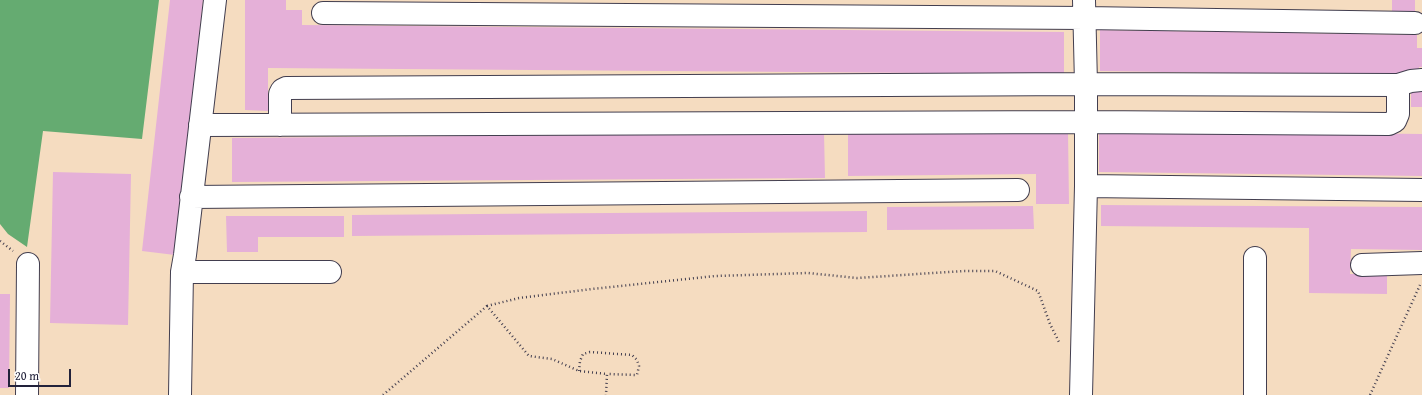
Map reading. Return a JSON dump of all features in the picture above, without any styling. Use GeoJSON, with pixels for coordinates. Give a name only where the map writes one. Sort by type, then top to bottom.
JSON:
{"type":"FeatureCollection","features":[{"type":"Feature","properties":{"kind":"lane"},"geometry":{"type":"LineString","coordinates":[[180,395],[182,272],[215,0]]}},
{"type":"Feature","properties":{"kind":"lane"},"geometry":{"type":"LineString","coordinates":[[323,13],[1085,9],[1416,23]]}},
{"type":"Feature","properties":{"kind":"lane"},"geometry":{"type":"LineString","coordinates":[[1081,395],[1086,186],[1085,9]]}},
{"type":"Feature","properties":{"kind":"lane"},"geometry":{"type":"LineString","coordinates":[[280,125],[280,94],[282,90],[286,88],[1086,84],[1398,85],[1411,81],[1422,80]]}},
{"type":"Feature","properties":{"kind":"lane"},"geometry":{"type":"LineString","coordinates":[[200,125],[1086,122],[1389,124],[1395,121],[1398,114],[1398,85]]}},
{"type":"Feature","properties":{"kind":"lane"},"geometry":{"type":"LineString","coordinates":[[1086,186],[1422,190]]}},
{"type":"Feature","properties":{"kind":"lane"},"geometry":{"type":"LineString","coordinates":[[191,197],[1018,190]]}},
{"type":"Feature","properties":{"kind":"lane"},"geometry":{"type":"LineString","coordinates":[[1255,258],[1255,395]]}},
{"type":"Feature","properties":{"kind":"lane"},"geometry":{"type":"LineString","coordinates":[[1362,265],[1422,263]]}},
{"type":"Feature","properties":{"kind":"lane"},"geometry":{"type":"LineString","coordinates":[[27,395],[28,264]]}},
{"type":"Feature","properties":{"kind":"lane"},"geometry":{"type":"LineString","coordinates":[[182,272],[330,272]]}},
{"type":"Feature","properties":{"kind":"path"},"geometry":{"type":"LineString","coordinates":[[383,395],[488,306],[519,298],[715,276],[808,273],[857,278],[964,270],[995,271],[1038,291],[1050,324],[1061,347]]}},
{"type":"Feature","properties":{"kind":"path"},"geometry":{"type":"LineString","coordinates":[[1370,395],[1422,281]]}},
{"type":"Feature","properties":{"kind":"path"},"geometry":{"type":"LineString","coordinates":[[488,306],[529,356],[552,359],[579,371],[607,374],[637,375],[639,366],[637,360],[632,354],[590,352],[583,354],[580,361],[579,371]]}},
{"type":"Feature","properties":{"kind":"path"},"geometry":{"type":"LineString","coordinates":[[606,395],[607,374]]}},
{"type":"Feature","properties":{"kind":"green space"},"geometry":{"type":"Polygon","coordinates":[[[0,0],[159,0],[142,139],[43,131],[27,247],[8,234],[0,224],[0,0]]]}},
{"type":"Feature","properties":{"kind":"building"},"geometry":{"type":"Polygon","coordinates":[[[170,0],[203,0],[175,255],[142,251],[170,0]]]}},
{"type":"Feature","properties":{"kind":"building"},"geometry":{"type":"Polygon","coordinates":[[[245,0],[286,0],[286,10],[302,10],[302,25],[1064,32],[1064,74],[268,68],[268,111],[245,110],[245,0]]]}},
{"type":"Feature","properties":{"kind":"building"},"geometry":{"type":"Polygon","coordinates":[[[1392,0],[1415,0],[1415,17],[1392,17],[1392,0]]]}},
{"type":"Feature","properties":{"kind":"building"},"geometry":{"type":"Polygon","coordinates":[[[1100,30],[1417,35],[1417,48],[1422,48],[1422,67],[1419,67],[1419,76],[1100,71],[1100,30]]]}},
{"type":"Feature","properties":{"kind":"building"},"geometry":{"type":"Polygon","coordinates":[[[1411,85],[1422,85],[1422,107],[1411,107],[1411,85]]]}},
{"type":"Feature","properties":{"kind":"building"},"geometry":{"type":"Polygon","coordinates":[[[1099,130],[1422,134],[1422,176],[1099,172],[1099,130]]]}},
{"type":"Feature","properties":{"kind":"building"},"geometry":{"type":"Polygon","coordinates":[[[1068,132],[1069,204],[1036,204],[1036,174],[848,176],[848,134],[1068,132]]]}},
{"type":"Feature","properties":{"kind":"building"},"geometry":{"type":"Polygon","coordinates":[[[824,133],[825,178],[232,182],[232,138],[824,133]]]}},
{"type":"Feature","properties":{"kind":"building"},"geometry":{"type":"Polygon","coordinates":[[[53,172],[131,174],[128,325],[50,323],[53,172]]]}},
{"type":"Feature","properties":{"kind":"building"},"geometry":{"type":"Polygon","coordinates":[[[1101,205],[1422,207],[1422,250],[1351,249],[1350,274],[1387,274],[1387,294],[1309,293],[1309,228],[1101,226],[1101,205]]]}},
{"type":"Feature","properties":{"kind":"building"},"geometry":{"type":"Polygon","coordinates":[[[1033,206],[1034,229],[887,230],[887,207],[1033,206]]]}},
{"type":"Feature","properties":{"kind":"building"},"geometry":{"type":"Polygon","coordinates":[[[867,211],[867,232],[352,236],[352,215],[867,211]]]}},
{"type":"Feature","properties":{"kind":"building"},"geometry":{"type":"Polygon","coordinates":[[[226,216],[344,216],[344,237],[258,237],[258,252],[227,252],[226,216]]]}},
{"type":"Feature","properties":{"kind":"building"},"geometry":{"type":"Polygon","coordinates":[[[0,294],[10,294],[9,388],[0,388],[0,294]]]}}]}
